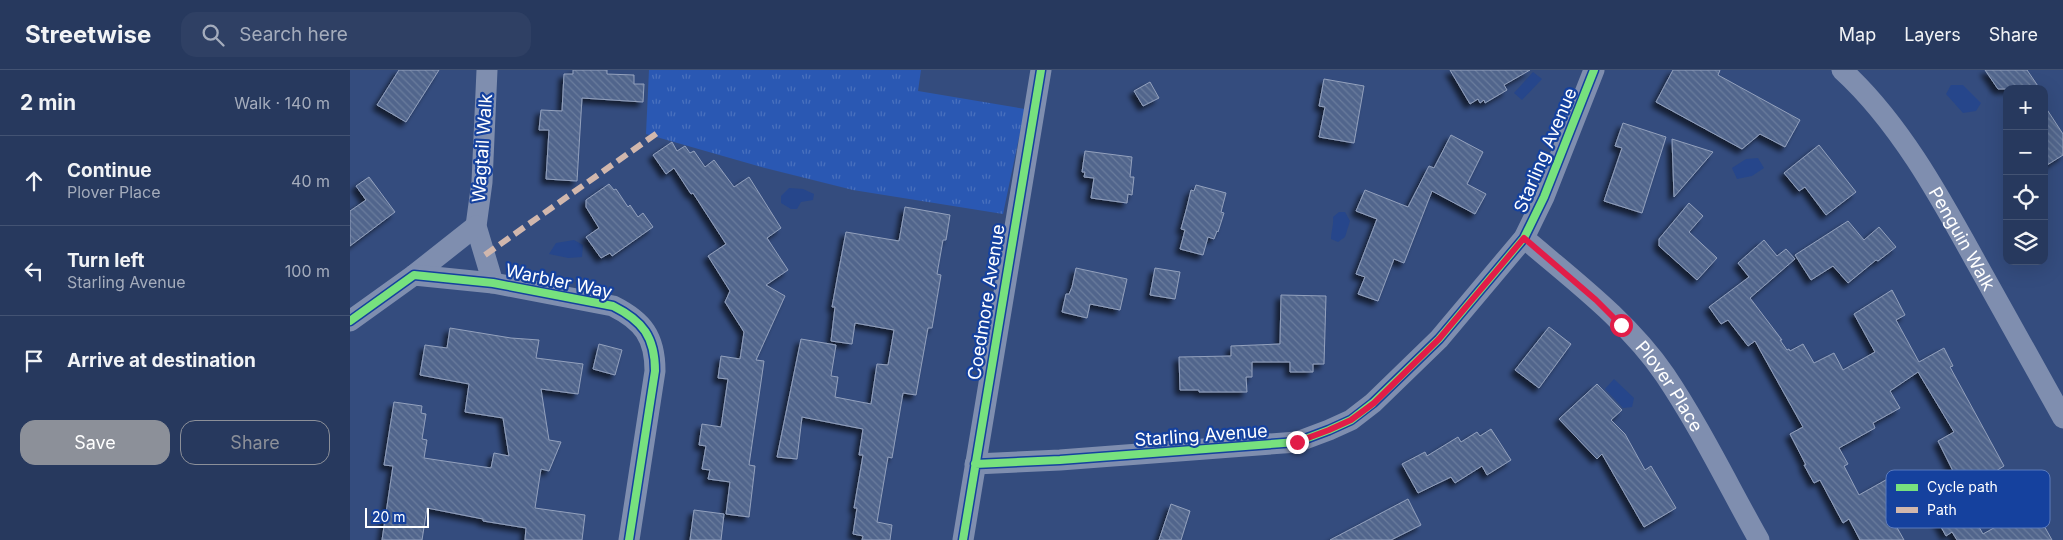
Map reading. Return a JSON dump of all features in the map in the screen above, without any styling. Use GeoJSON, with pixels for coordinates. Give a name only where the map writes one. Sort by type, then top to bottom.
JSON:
{"type":"FeatureCollection","features":[{"type":"Feature","properties":{"kind":"street","name":"Wagtail Walk"},"geometry":{"type":"LineString","coordinates":[[487,70],[482,182],[476,226],[492,283]]}},
{"type":"Feature","properties":{"kind":"street","name":"Coedmore Avenue"},"geometry":{"type":"LineString","coordinates":[[963,540],[1040,70]]}},
{"type":"Feature","properties":{"kind":"street","name":"Starling Avenue"},"geometry":{"type":"LineString","coordinates":[[975,464],[1060,460],[1297,442],[1351,420],[1374,403],[1439,339],[1524,238],[1544,197],[1594,70]]}},
{"type":"Feature","properties":{"kind":"street","name":"Penguin Walk"},"geometry":{"type":"LineString","coordinates":[[1842,70],[1856,83],[1890,124],[1926,177],[1955,224],[2063,418]]}},
{"type":"Feature","properties":{"kind":"street","name":"Wagtail Walk"},"geometry":{"type":"LineString","coordinates":[[414,275],[476,226]]}},
{"type":"Feature","properties":{"kind":"street","name":"Plover Place"},"geometry":{"type":"LineString","coordinates":[[1524,238],[1596,300],[1642,347],[1664,375],[1759,540]]}},
{"type":"Feature","properties":{"kind":"street","name":"Warbler Way"},"geometry":{"type":"LineString","coordinates":[[414,275],[492,283],[613,306],[630,315],[642,326],[655,357],[655,371],[629,540]]}},
{"type":"Feature","properties":{"kind":"street"},"geometry":{"type":"LineString","coordinates":[[350,321],[414,275]]}},
{"type":"Feature","properties":{"kind":"green space"},"geometry":{"type":"Polygon","coordinates":[[[649,70],[921,70],[918,91],[1025,109],[1003,214],[853,190],[765,168],[646,134],[649,70]]]}},
{"type":"Feature","properties":{"kind":"shaded area"},"geometry":{"type":"Polygon","coordinates":[[[1533,72],[1542,79],[1522,100],[1514,93],[1533,72]]]}},
{"type":"Feature","properties":{"kind":"shaded area"},"geometry":{"type":"Polygon","coordinates":[[[1951,85],[1963,85],[1981,103],[1976,111],[1963,113],[1946,94],[1951,85]]]}},
{"type":"Feature","properties":{"kind":"shaded area"},"geometry":{"type":"Polygon","coordinates":[[[1758,158],[1764,168],[1752,176],[1737,179],[1732,168],[1746,159],[1758,158]]]}},
{"type":"Feature","properties":{"kind":"shaded area"},"geometry":{"type":"Polygon","coordinates":[[[789,188],[803,189],[814,194],[813,200],[801,202],[797,209],[791,209],[781,203],[781,196],[789,188]]]}},
{"type":"Feature","properties":{"kind":"shaded area"},"geometry":{"type":"Polygon","coordinates":[[[1339,212],[1345,212],[1350,221],[1345,237],[1338,242],[1331,239],[1333,217],[1339,212]]]}},
{"type":"Feature","properties":{"kind":"shaded area"},"geometry":{"type":"Polygon","coordinates":[[[574,240],[583,245],[582,257],[568,258],[549,254],[556,243],[574,240]]]}},
{"type":"Feature","properties":{"kind":"shaded area"},"geometry":{"type":"Polygon","coordinates":[[[1614,379],[1634,398],[1632,407],[1623,408],[1605,389],[1614,379]]]}},
{"type":"Feature","properties":{"kind":"building"},"geometry":{"type":"Polygon","coordinates":[[[399,70],[439,70],[406,122],[377,105],[399,70]]]}},
{"type":"Feature","properties":{"kind":"building"},"geometry":{"type":"Polygon","coordinates":[[[573,70],[607,70],[607,74],[634,75],[634,84],[644,84],[643,102],[582,98],[577,181],[546,179],[549,130],[539,130],[541,110],[562,111],[564,74],[573,74],[573,70]]]}},
{"type":"Feature","properties":{"kind":"building"},"geometry":{"type":"Polygon","coordinates":[[[1450,70],[1530,70],[1504,85],[1507,90],[1485,103],[1484,100],[1480,103],[1478,99],[1470,104],[1450,70]]]}},
{"type":"Feature","properties":{"kind":"building"},"geometry":{"type":"Polygon","coordinates":[[[1673,70],[1720,70],[1718,75],[1800,120],[1785,147],[1760,134],[1742,149],[1656,102],[1673,70]]]}},
{"type":"Feature","properties":{"kind":"building"},"geometry":{"type":"Polygon","coordinates":[[[1985,70],[2027,70],[2037,85],[2003,85],[2003,89],[1998,89],[1985,70]]]}},
{"type":"Feature","properties":{"kind":"building"},"geometry":{"type":"Polygon","coordinates":[[[1324,79],[1364,86],[1354,143],[1319,137],[1325,107],[1319,106],[1324,79]]]}},
{"type":"Feature","properties":{"kind":"building"},"geometry":{"type":"Polygon","coordinates":[[[1150,82],[1159,98],[1143,106],[1134,91],[1150,82]]]}},
{"type":"Feature","properties":{"kind":"building"},"geometry":{"type":"Polygon","coordinates":[[[2048,111],[2063,134],[2063,155],[2048,164],[2048,111]]]}},
{"type":"Feature","properties":{"kind":"building"},"geometry":{"type":"Polygon","coordinates":[[[1623,123],[1666,137],[1642,213],[1604,201],[1622,148],[1615,146],[1623,123]]]}},
{"type":"Feature","properties":{"kind":"building"},"geometry":{"type":"Polygon","coordinates":[[[1451,135],[1483,152],[1467,184],[1486,194],[1475,214],[1432,191],[1404,263],[1394,259],[1378,301],[1358,294],[1365,277],[1356,274],[1377,219],[1356,211],[1365,190],[1408,207],[1429,166],[1434,168],[1451,135]]]}},
{"type":"Feature","properties":{"kind":"building"},"geometry":{"type":"Polygon","coordinates":[[[1672,139],[1713,152],[1674,197],[1672,139]]]}},
{"type":"Feature","properties":{"kind":"building"},"geometry":{"type":"Polygon","coordinates":[[[672,142],[677,151],[685,146],[690,153],[694,151],[705,167],[714,160],[734,187],[749,177],[781,228],[767,238],[788,270],[766,285],[785,296],[756,360],[764,361],[749,465],[755,466],[749,517],[726,514],[730,482],[708,479],[710,470],[702,469],[706,446],[699,445],[702,424],[721,427],[728,379],[718,378],[721,356],[740,359],[744,332],[725,302],[730,291],[708,256],[726,244],[693,193],[691,194],[674,168],[666,174],[653,155],[672,142]]]}},
{"type":"Feature","properties":{"kind":"building"},"geometry":{"type":"Polygon","coordinates":[[[1819,145],[1856,192],[1826,215],[1805,187],[1799,191],[1784,173],[1819,145]]]}},
{"type":"Feature","properties":{"kind":"building"},"geometry":{"type":"Polygon","coordinates":[[[1085,151],[1132,157],[1130,177],[1134,177],[1132,195],[1128,194],[1127,203],[1091,198],[1094,178],[1084,177],[1085,172],[1082,172],[1085,151]]]}},
{"type":"Feature","properties":{"kind":"building"},"geometry":{"type":"Polygon","coordinates":[[[369,177],[395,212],[350,246],[350,211],[366,200],[356,186],[369,177]]]}},
{"type":"Feature","properties":{"kind":"building"},"geometry":{"type":"Polygon","coordinates":[[[609,184],[614,190],[616,189],[628,207],[630,205],[638,217],[643,213],[653,227],[612,256],[610,253],[601,258],[586,237],[599,228],[586,207],[586,200],[609,184]]]}},
{"type":"Feature","properties":{"kind":"building"},"geometry":{"type":"Polygon","coordinates":[[[1196,185],[1226,193],[1221,212],[1224,213],[1218,232],[1214,239],[1208,237],[1203,255],[1180,249],[1185,230],[1181,229],[1191,190],[1194,191],[1196,185]]]}},
{"type":"Feature","properties":{"kind":"building"},"geometry":{"type":"Polygon","coordinates":[[[1689,203],[1703,216],[1689,232],[1717,258],[1697,280],[1659,246],[1659,239],[1689,203]]]}},
{"type":"Feature","properties":{"kind":"building"},"geometry":{"type":"Polygon","coordinates":[[[905,207],[950,215],[937,274],[941,275],[932,328],[928,328],[916,395],[903,393],[892,458],[888,457],[877,522],[892,525],[890,540],[862,540],[863,536],[853,534],[857,508],[854,508],[863,455],[859,455],[863,429],[802,417],[797,459],[777,457],[801,339],[836,345],[831,376],[838,377],[835,397],[871,404],[877,364],[888,365],[894,330],[855,323],[852,344],[831,341],[835,307],[832,307],[846,232],[899,241],[905,207]]]}},
{"type":"Feature","properties":{"kind":"building"},"geometry":{"type":"Polygon","coordinates":[[[1848,221],[1864,240],[1879,227],[1896,247],[1878,261],[1876,260],[1848,283],[1833,266],[1811,280],[1795,255],[1848,221]]]}},
{"type":"Feature","properties":{"kind":"building"},"geometry":{"type":"Polygon","coordinates":[[[1764,240],[1777,256],[1786,249],[1795,259],[1750,298],[1782,340],[1780,340],[1787,350],[1789,349],[1790,351],[1803,344],[1814,363],[1834,353],[1843,370],[1875,352],[1854,314],[1892,290],[1905,315],[1896,320],[1919,362],[1944,348],[1953,366],[1950,367],[2004,466],[1998,470],[1952,470],[1938,441],[1954,432],[1918,372],[1890,391],[1900,408],[1873,423],[1875,428],[1839,448],[1848,464],[1844,466],[1859,495],[1886,480],[1886,528],[1897,528],[1904,540],[1860,540],[1849,519],[1843,523],[1820,480],[1814,483],[1804,465],[1806,465],[1790,434],[1803,427],[1755,341],[1748,346],[1728,320],[1721,324],[1709,307],[1749,277],[1738,263],[1764,240]]]}},
{"type":"Feature","properties":{"kind":"building"},"geometry":{"type":"Polygon","coordinates":[[[1076,268],[1127,279],[1120,310],[1090,304],[1087,318],[1062,312],[1066,294],[1069,294],[1072,287],[1076,268]]]}},
{"type":"Feature","properties":{"kind":"building"},"geometry":{"type":"Polygon","coordinates":[[[1155,268],[1180,272],[1175,299],[1150,295],[1155,268]]]}},
{"type":"Feature","properties":{"kind":"building"},"geometry":{"type":"Polygon","coordinates":[[[1281,295],[1326,296],[1324,364],[1313,364],[1313,372],[1290,372],[1290,362],[1252,362],[1252,377],[1246,377],[1247,392],[1180,390],[1179,357],[1231,356],[1231,346],[1280,344],[1281,295]]]}},
{"type":"Feature","properties":{"kind":"building"},"geometry":{"type":"Polygon","coordinates":[[[1549,327],[1571,344],[1539,388],[1515,370],[1549,327]]]}},
{"type":"Feature","properties":{"kind":"building"},"geometry":{"type":"Polygon","coordinates":[[[450,328],[511,338],[539,340],[536,358],[583,364],[578,394],[541,389],[549,440],[561,442],[549,471],[541,469],[535,508],[585,515],[582,540],[525,540],[526,528],[483,521],[483,519],[427,508],[422,540],[382,540],[393,466],[384,465],[394,402],[422,406],[421,413],[426,414],[422,439],[427,440],[424,458],[491,468],[494,453],[509,456],[503,418],[465,412],[469,384],[420,375],[425,345],[447,348],[450,328]]]}},
{"type":"Feature","properties":{"kind":"building"},"geometry":{"type":"Polygon","coordinates":[[[599,344],[622,350],[615,375],[593,369],[599,344]]]}},
{"type":"Feature","properties":{"kind":"building"},"geometry":{"type":"Polygon","coordinates":[[[1597,384],[1622,410],[1611,420],[1625,434],[1645,470],[1651,466],[1676,508],[1644,527],[1602,454],[1597,459],[1559,419],[1597,384]]]}},
{"type":"Feature","properties":{"kind":"building"},"geometry":{"type":"Polygon","coordinates":[[[1491,429],[1511,460],[1487,475],[1482,466],[1455,483],[1451,477],[1418,493],[1402,464],[1425,452],[1427,456],[1458,437],[1461,442],[1477,432],[1480,436],[1491,429]]]}},
{"type":"Feature","properties":{"kind":"building"},"geometry":{"type":"Polygon","coordinates":[[[1408,499],[1421,525],[1391,540],[1330,540],[1408,499]]]}},
{"type":"Feature","properties":{"kind":"building"},"geometry":{"type":"Polygon","coordinates":[[[1171,504],[1190,511],[1181,540],[1159,540],[1171,504]]]}},
{"type":"Feature","properties":{"kind":"building"},"geometry":{"type":"Polygon","coordinates":[[[694,510],[724,514],[721,540],[690,540],[694,510]]]}},
{"type":"Feature","properties":{"kind":"building"},"geometry":{"type":"Polygon","coordinates":[[[1942,528],[1980,528],[1983,534],[1994,528],[2045,528],[2052,540],[1957,540],[1952,532],[1946,536],[1942,528]]]}},
{"type":"Feature","properties":{"kind":"marked path"},"geometry":{"type":"LineString","coordinates":[[485,255],[660,131]]}},
{"type":"Feature","properties":{"kind":"cycle path"},"geometry":{"type":"LineString","coordinates":[[963,540],[1041,70]]}},
{"type":"Feature","properties":{"kind":"cycle path"},"geometry":{"type":"LineString","coordinates":[[975,464],[1060,460],[1297,442],[1351,420],[1373,403],[1439,339],[1524,238],[1544,197],[1594,70]]}},
{"type":"Feature","properties":{"kind":"cycle path"},"geometry":{"type":"LineString","coordinates":[[350,321],[414,275],[493,283],[613,306],[632,318],[650,339],[655,371],[629,540]]}},
{"type":"Feature","properties":{"kind":"route"},"geometry":{"type":"LineString","coordinates":[[1297,442],[1351,420],[1374,403],[1439,339],[1524,238],[1596,300],[1621,325]]}}]}
